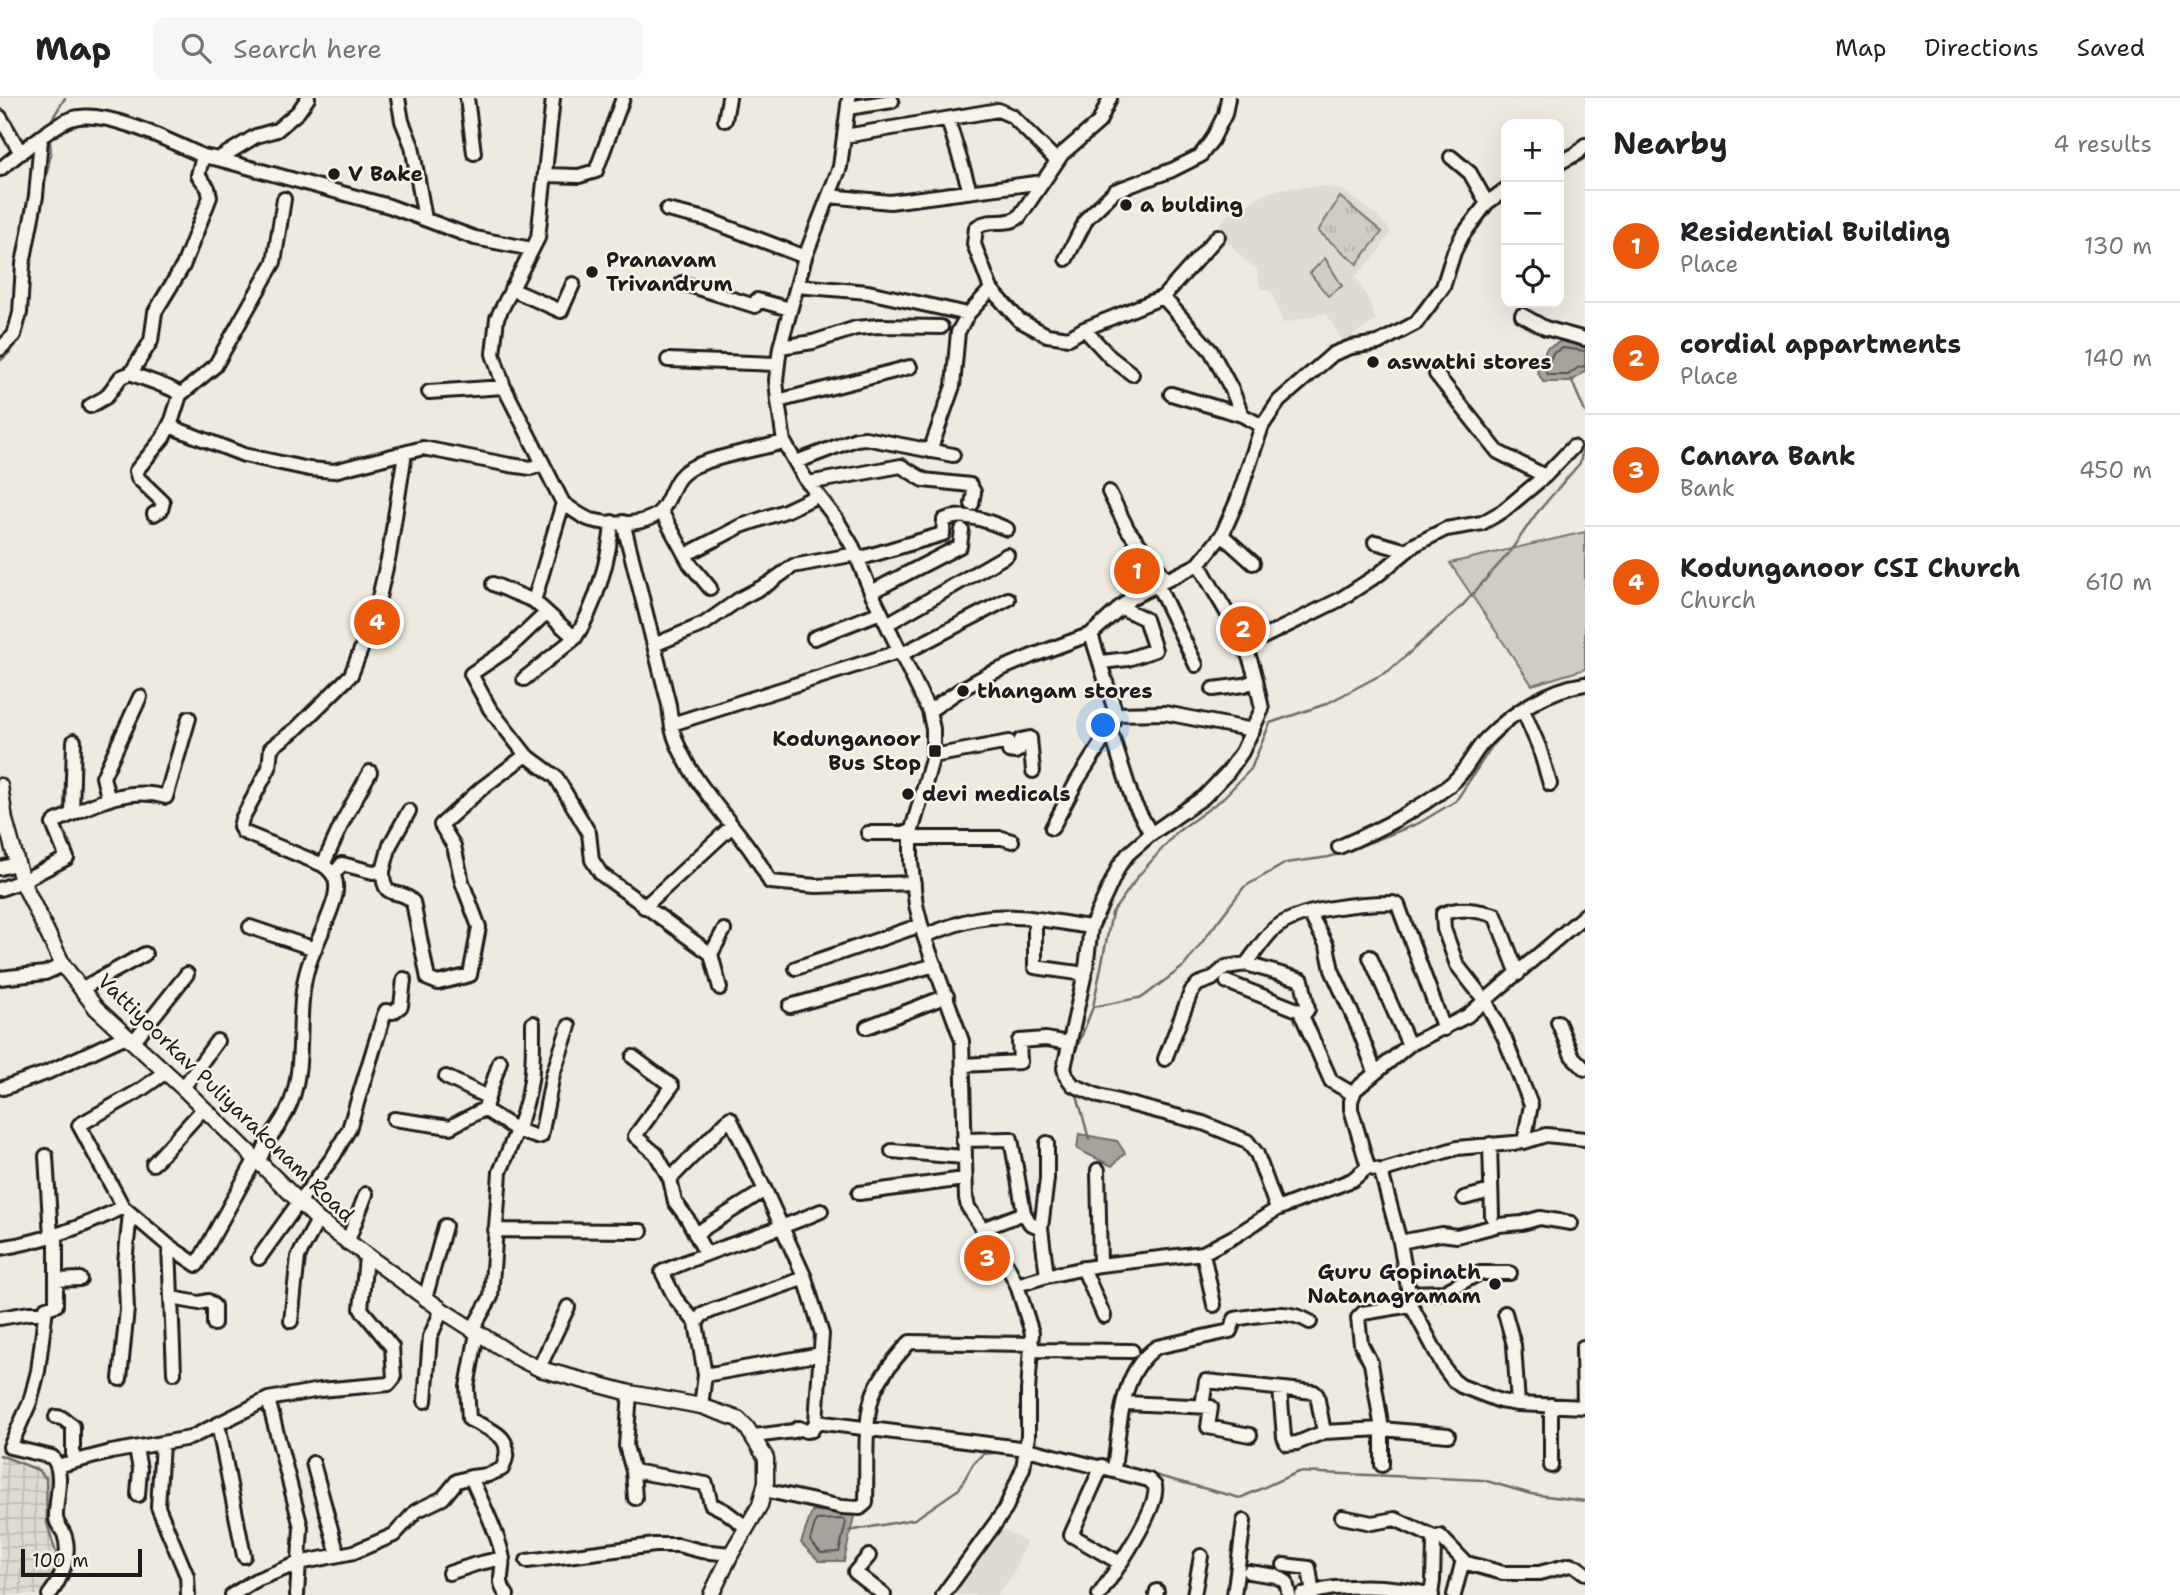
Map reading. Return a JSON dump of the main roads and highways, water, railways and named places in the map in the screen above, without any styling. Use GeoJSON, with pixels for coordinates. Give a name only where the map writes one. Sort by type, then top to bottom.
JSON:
{"type":"FeatureCollection","features":[{"type":"Feature","properties":{"kind":"main road","name":"Vattiyoorkav Puliyarakonam Road"},"geometry":{"type":"LineString","coordinates":[[0,786],[16,864],[63,965],[96,1008],[183,1088],[318,1220],[425,1299],[539,1368],[578,1381],[701,1406],[738,1419],[754,1436],[766,1458],[760,1505],[730,1554],[711,1595]]}},
{"type":"Feature","properties":{"kind":"water"},"geometry":{"type":"Polygon","coordinates":[[[1562,341],[1585,345],[1585,371],[1571,382],[1543,382],[1537,371],[1547,348],[1562,341]]]}},
{"type":"Feature","properties":{"kind":"water"},"geometry":{"type":"Polygon","coordinates":[[[1079,1134],[1117,1141],[1125,1153],[1112,1166],[1077,1149],[1079,1134]]]}},
{"type":"Feature","properties":{"kind":"water"},"geometry":{"type":"Polygon","coordinates":[[[812,1511],[855,1512],[844,1561],[819,1561],[801,1543],[812,1511]]]}},
{"type":"Feature","properties":{"kind":"waterway"},"geometry":{"type":"LineString","coordinates":[[49,124],[65,98]]}},
{"type":"Feature","properties":{"kind":"waterway"},"geometry":{"type":"LineString","coordinates":[[36,226],[51,153],[50,141]]}},
{"type":"Feature","properties":{"kind":"waterway"},"geometry":{"type":"LineString","coordinates":[[28,271],[34,240]]}},
{"type":"Feature","properties":{"kind":"waterway"},"geometry":{"type":"LineString","coordinates":[[25,316],[27,299]]}},
{"type":"Feature","properties":{"kind":"waterway"},"geometry":{"type":"LineString","coordinates":[[0,361],[10,352],[15,342]]}},
{"type":"Feature","properties":{"kind":"waterway"},"geometry":{"type":"LineString","coordinates":[[1571,379],[1585,412]]}},
{"type":"Feature","properties":{"kind":"waterway"},"geometry":{"type":"LineString","coordinates":[[1074,1078],[1071,1063],[1093,1007],[1112,913],[1139,875],[1177,832],[1221,800],[1251,769],[1270,723],[1326,704],[1390,670],[1462,606],[1509,553],[1536,514],[1580,463],[1585,439]]}},
{"type":"Feature","properties":{"kind":"waterway"},"geometry":{"type":"LineString","coordinates":[[1093,1007],[1143,997],[1184,966],[1244,887],[1286,863],[1329,857],[1376,840],[1419,823],[1456,801],[1494,743],[1518,719]]}},
{"type":"Feature","properties":{"kind":"waterway"},"geometry":{"type":"LineString","coordinates":[[1077,1095],[1089,1139]]}},
{"type":"Feature","properties":{"kind":"waterway"},"geometry":{"type":"LineString","coordinates":[[1045,1446],[1108,1463]]}},
{"type":"Feature","properties":{"kind":"waterway"},"geometry":{"type":"LineString","coordinates":[[849,1531],[915,1519],[959,1489],[973,1464],[983,1454],[1002,1452]]}},
{"type":"Feature","properties":{"kind":"waterway"},"geometry":{"type":"LineString","coordinates":[[0,1455],[38,1470],[46,1478],[47,1523],[58,1568]]}},
{"type":"Feature","properties":{"kind":"waterway"},"geometry":{"type":"LineString","coordinates":[[1121,1466],[1240,1498],[1298,1472],[1483,1480],[1531,1494],[1585,1501]]}},
{"type":"Feature","properties":{"kind":"place","name":"V Bake"},"geometry":{"type":"Point","coordinates":[334,174]}},
{"type":"Feature","properties":{"kind":"place","name":"a bulding"},"geometry":{"type":"Point","coordinates":[1126,205]}},
{"type":"Feature","properties":{"kind":"place","name":"Pranavam Trivandrum"},"geometry":{"type":"Point","coordinates":[592,272]}},
{"type":"Feature","properties":{"kind":"place","name":"aswathi stores"},"geometry":{"type":"Point","coordinates":[1373,362]}},
{"type":"Feature","properties":{"kind":"place","name":"Residential Building"},"geometry":{"type":"Point","coordinates":[1137,571]}},
{"type":"Feature","properties":{"kind":"place","name":"Kodunganoor CSI Church"},"geometry":{"type":"Point","coordinates":[377,622]}},
{"type":"Feature","properties":{"kind":"place","name":"cordial appartments"},"geometry":{"type":"Point","coordinates":[1243,629]}},
{"type":"Feature","properties":{"kind":"place","name":"thangam stores"},"geometry":{"type":"Point","coordinates":[963,691]}},
{"type":"Feature","properties":{"kind":"place","name":"Kodunganoor Bus Stop"},"geometry":{"type":"Point","coordinates":[935,751]}},
{"type":"Feature","properties":{"kind":"place","name":"devi medicals"},"geometry":{"type":"Point","coordinates":[908,794]}},
{"type":"Feature","properties":{"kind":"place","name":"Canara Bank"},"geometry":{"type":"Point","coordinates":[987,1258]}},
{"type":"Feature","properties":{"kind":"place","name":"Guru Gopinath Natanagramam"},"geometry":{"type":"Point","coordinates":[1495,1284]}}]}
